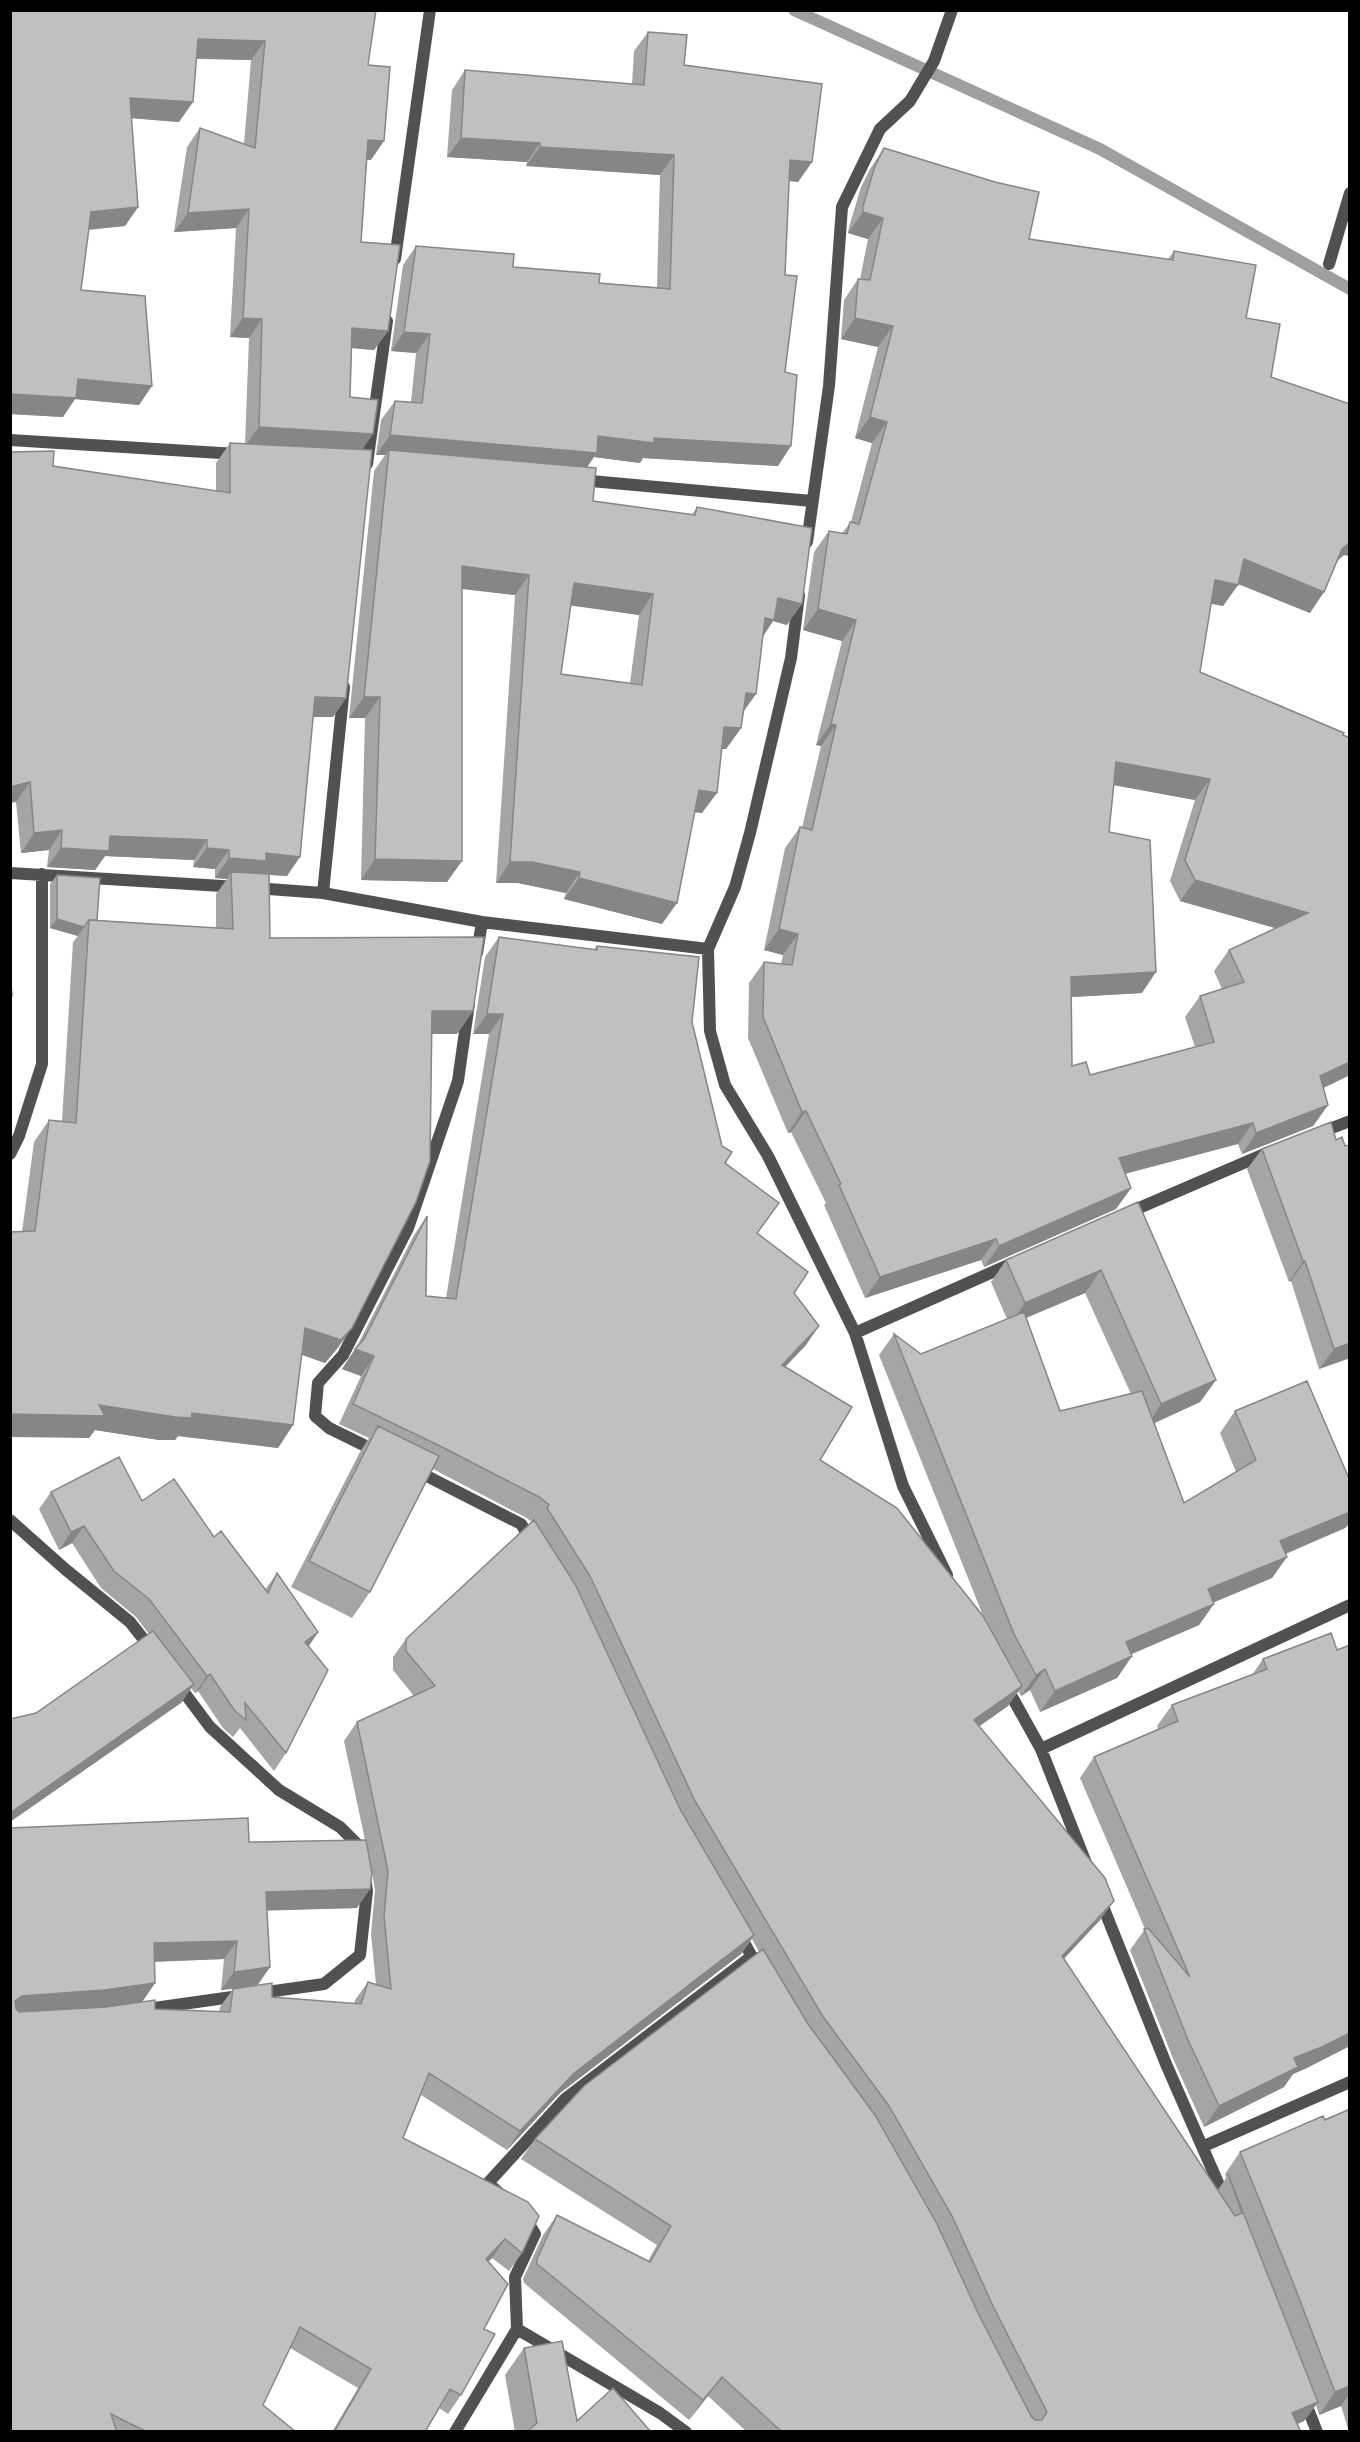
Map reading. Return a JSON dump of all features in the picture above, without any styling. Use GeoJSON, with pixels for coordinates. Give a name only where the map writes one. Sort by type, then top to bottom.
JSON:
{"type":"FeatureCollection","features":[{"type":"Feature","properties":{"kind":"street"},"geometry":{"type":"LineString","coordinates":[[394,272],[430,10]]}},
{"type":"Feature","properties":{"kind":"street"},"geometry":{"type":"LineString","coordinates":[[805,557],[829,386],[842,207],[880,129],[910,101],[934,61],[952,10]]}},
{"type":"Feature","properties":{"kind":"street"},"geometry":{"type":"LineString","coordinates":[[1329,264],[1350,193]]}},
{"type":"Feature","properties":{"kind":"street"},"geometry":{"type":"LineString","coordinates":[[367,465],[389,307]]}},
{"type":"Feature","properties":{"kind":"street"},"geometry":{"type":"LineString","coordinates":[[10,440],[248,454]]}},
{"type":"Feature","properties":{"kind":"street"},"geometry":{"type":"LineString","coordinates":[[566,479],[812,501]]}},
{"type":"Feature","properties":{"kind":"street"},"geometry":{"type":"LineString","coordinates":[[802,579],[791,658],[764,781],[735,887],[708,949],[710,1031],[725,1085],[768,1156],[855,1333],[903,1486],[952,1586]]}},
{"type":"Feature","properties":{"kind":"street"},"geometry":{"type":"LineString","coordinates":[[323,893],[346,671]]}},
{"type":"Feature","properties":{"kind":"street"},"geometry":{"type":"LineString","coordinates":[[10,873],[323,893],[482,922],[708,949]]}},
{"type":"Feature","properties":{"kind":"street"},"geometry":{"type":"LineString","coordinates":[[10,1154],[19,1136],[42,1064],[42,874]]}},
{"type":"Feature","properties":{"kind":"street"},"geometry":{"type":"LineString","coordinates":[[475,967],[482,922]]}},
{"type":"Feature","properties":{"kind":"street"},"geometry":{"type":"LineString","coordinates":[[385,1455],[329,1428],[315,1416],[318,1383],[343,1355],[408,1228],[458,1081],[471,990]]}},
{"type":"Feature","properties":{"kind":"street"},"geometry":{"type":"LineString","coordinates":[[1307,1138],[1350,1121]]}},
{"type":"Feature","properties":{"kind":"street"},"geometry":{"type":"LineString","coordinates":[[1114,1218],[1233,1166],[1286,1146]]}},
{"type":"Feature","properties":{"kind":"street"},"geometry":{"type":"LineString","coordinates":[[855,1333],[1028,1257]]}},
{"type":"Feature","properties":{"kind":"street"},"geometry":{"type":"LineString","coordinates":[[406,1465],[521,1524],[539,1552]]}},
{"type":"Feature","properties":{"kind":"street"},"geometry":{"type":"LineString","coordinates":[[10,1520],[64,1569],[130,1622],[210,1727],[227,1743],[279,1790],[340,1827],[359,1846],[367,1891],[360,1955],[324,1984],[126,2012]]}},
{"type":"Feature","properties":{"kind":"street"},"geometry":{"type":"LineString","coordinates":[[1041,1749],[1350,1605]]}},
{"type":"Feature","properties":{"kind":"street"},"geometry":{"type":"LineString","coordinates":[[1002,1678],[1041,1749],[1166,2064],[1204,2146],[1231,2212]]}},
{"type":"Feature","properties":{"kind":"street"},"geometry":{"type":"LineString","coordinates":[[734,1925],[768,1983]]}},
{"type":"Feature","properties":{"kind":"street"},"geometry":{"type":"LineString","coordinates":[[455,2432],[517,2329],[516,2277],[535,2234],[528,2221],[488,2183],[565,2099],[752,1956]]}},
{"type":"Feature","properties":{"kind":"street"},"geometry":{"type":"LineString","coordinates":[[1204,2146],[1350,2082]]}},
{"type":"Feature","properties":{"kind":"street"},"geometry":{"type":"LineString","coordinates":[[517,2329],[686,2432]]}},
{"type":"Feature","properties":{"kind":"street"},"geometry":{"type":"LineString","coordinates":[[1300,2387],[1317,2432]]}},
{"type":"Feature","properties":{"kind":"building"},"geometry":{"type":"Polygon","coordinates":[[[10,10],[376,10],[368,65],[390,67],[384,141],[368,140],[361,242],[400,245],[388,331],[352,328],[350,397],[378,400],[373,434],[259,427],[262,319],[243,318],[249,209],[188,213],[200,128],[255,148],[265,41],[198,39],[193,102],[130,98],[138,207],[91,212],[81,290],[145,296],[152,386],[78,379],[76,398],[10,394],[10,10]]]}},
{"type":"Feature","properties":{"kind":"building"},"geometry":{"type":"Polygon","coordinates":[[[648,32],[687,35],[684,65],[822,84],[812,162],[790,160],[785,275],[797,276],[785,372],[797,375],[791,446],[654,438],[654,443],[598,436],[597,453],[390,435],[395,401],[422,403],[430,334],[404,332],[416,246],[514,254],[513,267],[600,274],[599,283],[670,289],[674,155],[540,147],[540,143],[461,138],[465,70],[644,85],[648,32]]]}},
{"type":"Feature","properties":{"kind":"building"},"geometry":{"type":"Polygon","coordinates":[[[884,148],[995,182],[1039,192],[1029,239],[1173,260],[1174,251],[1256,265],[1246,318],[1280,324],[1271,377],[1350,404],[1350,542],[1342,549],[1324,592],[1244,559],[1238,585],[1215,580],[1200,672],[1344,733],[1343,735],[1350,738],[1350,1062],[1320,1076],[1328,1105],[1256,1133],[1253,1123],[1119,1158],[1131,1188],[999,1246],[996,1239],[880,1277],[839,1185],[841,1184],[806,1111],[802,1112],[763,1017],[764,962],[792,965],[798,934],[779,929],[800,827],[812,830],[836,725],[831,724],[856,620],[818,609],[829,531],[847,534],[850,522],[859,524],[887,422],[870,417],[893,326],[855,318],[858,279],[870,280],[883,218],[863,212],[875,166],[884,148]],[[1116,762],[1109,832],[1150,840],[1156,972],[1071,977],[1072,1066],[1086,1062],[1090,1075],[1214,1042],[1200,996],[1244,982],[1229,950],[1308,913],[1195,880],[1185,860],[1210,779],[1116,762]]]}},
{"type":"Feature","properties":{"kind":"building"},"geometry":{"type":"Polygon","coordinates":[[[230,443],[372,450],[346,698],[315,697],[300,857],[266,853],[266,861],[229,858],[229,850],[207,848],[207,840],[110,836],[109,851],[61,848],[62,830],[34,833],[30,782],[10,787],[10,452],[54,451],[53,466],[230,493],[230,443]]]}},
{"type":"Feature","properties":{"kind":"building"},"geometry":{"type":"Polygon","coordinates":[[[389,450],[596,468],[593,501],[695,515],[697,507],[812,528],[802,604],[778,598],[774,620],[765,618],[756,694],[746,693],[741,728],[724,727],[717,793],[699,790],[677,903],[579,878],[580,872],[532,862],[510,862],[529,575],[462,566],[462,861],[375,859],[380,697],[364,697],[389,450]],[[574,583],[561,674],[642,685],[653,594],[574,583]]]}},
{"type":"Feature","properties":{"kind":"building"},"geometry":{"type":"Polygon","coordinates":[[[231,872],[269,874],[270,938],[484,937],[473,1011],[432,1011],[430,1161],[416,1202],[352,1328],[341,1340],[305,1328],[293,1425],[192,1413],[191,1418],[175,1417],[99,1405],[105,1416],[10,1414],[10,1232],[35,1231],[49,1120],[76,1123],[89,920],[233,929],[231,872]]]}},
{"type":"Feature","properties":{"kind":"building"},"geometry":{"type":"Polygon","coordinates":[[[57,875],[100,878],[97,920],[89,920],[84,927],[57,919],[57,875]]]}},
{"type":"Feature","properties":{"kind":"building"},"geometry":{"type":"Polygon","coordinates":[[[499,937],[597,950],[597,946],[699,957],[692,1022],[722,1146],[732,1152],[725,1163],[779,1203],[757,1233],[808,1272],[794,1293],[819,1326],[782,1365],[852,1407],[820,1460],[897,1508],[983,1616],[1022,1686],[974,1720],[1105,1878],[1114,1901],[1062,1956],[1235,2216],[1242,2213],[1228,2174],[1318,2402],[1292,2413],[1301,2432],[782,2432],[722,2377],[703,2400],[537,2264],[537,2259],[557,2215],[650,2262],[671,2226],[535,2139],[584,2086],[763,1949],[808,2024],[875,2115],[937,2224],[978,2313],[1031,2416],[1035,2420],[1042,2420],[1047,2412],[993,2306],[952,2216],[889,2106],[822,2015],[695,1801],[590,1576],[547,1508],[549,1505],[539,1497],[444,1448],[353,1404],[374,1356],[355,1349],[364,1339],[427,1216],[426,1296],[456,1299],[503,1014],[487,1014],[499,937]]]}},
{"type":"Feature","properties":{"kind":"building"},"geometry":{"type":"Polygon","coordinates":[[[10,969],[12,996],[10,996],[10,969]]]}},
{"type":"Feature","properties":{"kind":"building"},"geometry":{"type":"Polygon","coordinates":[[[1331,1122],[1336,1140],[1342,1137],[1345,1146],[1350,1145],[1350,1343],[1334,1349],[1305,1261],[1303,1261],[1262,1149],[1331,1122]]]}},
{"type":"Feature","properties":{"kind":"building"},"geometry":{"type":"Polygon","coordinates":[[[1138,1202],[1216,1380],[1161,1404],[1101,1270],[1025,1303],[1006,1260],[1138,1202]]]}},
{"type":"Feature","properties":{"kind":"building"},"geometry":{"type":"Polygon","coordinates":[[[1024,1312],[1060,1411],[1142,1391],[1184,1503],[1256,1460],[1235,1411],[1307,1381],[1350,1481],[1350,1512],[1280,1541],[1287,1557],[1208,1589],[1214,1604],[1126,1642],[1132,1656],[1055,1691],[1045,1669],[1036,1675],[1014,1634],[894,1334],[921,1354],[1024,1312]]]}},
{"type":"Feature","properties":{"kind":"building"},"geometry":{"type":"Polygon","coordinates":[[[378,1426],[439,1456],[370,1592],[309,1561],[378,1426]]]}},
{"type":"Feature","properties":{"kind":"building"},"geometry":{"type":"Polygon","coordinates":[[[119,1457],[142,1501],[174,1479],[214,1537],[221,1531],[268,1593],[277,1573],[318,1632],[305,1642],[328,1670],[286,1753],[245,1703],[246,1720],[235,1711],[210,1674],[207,1676],[149,1599],[114,1571],[84,1526],[71,1532],[51,1492],[119,1457]]]}},
{"type":"Feature","properties":{"kind":"building"},"geometry":{"type":"Polygon","coordinates":[[[534,1520],[575,1584],[680,1809],[754,1935],[573,2074],[520,2131],[429,2073],[403,2138],[528,2202],[539,2216],[522,2253],[505,2239],[486,2259],[508,2284],[484,2329],[495,2334],[461,2395],[450,2389],[425,2432],[334,2432],[371,2369],[300,2327],[263,2405],[296,2432],[147,2432],[111,2414],[117,2432],[10,2432],[10,1828],[248,1818],[249,1842],[366,1840],[372,1873],[370,1889],[266,1892],[270,1967],[234,1972],[237,1941],[154,1943],[155,1983],[104,1990],[22,1996],[15,2001],[19,2012],[106,2007],[155,2000],[155,2009],[230,2012],[233,1989],[272,1983],[272,1997],[361,2004],[368,1982],[391,1989],[384,1916],[388,1871],[357,1722],[435,1686],[406,1651],[406,1639],[534,1520]]]}},
{"type":"Feature","properties":{"kind":"building"},"geometry":{"type":"Polygon","coordinates":[[[153,1631],[194,1684],[10,1813],[10,1719],[36,1713],[153,1631]]]}},
{"type":"Feature","properties":{"kind":"building"},"geometry":{"type":"Polygon","coordinates":[[[1331,1633],[1337,1650],[1350,1645],[1350,2033],[1294,2058],[1298,2067],[1219,2106],[1188,2040],[1144,1929],[1148,1928],[1190,1977],[1094,1757],[1178,1721],[1172,1705],[1267,1669],[1263,1659],[1331,1633]]]}},
{"type":"Feature","properties":{"kind":"building"},"geometry":{"type":"Polygon","coordinates":[[[1350,2109],[1350,2386],[1335,2392],[1240,2152],[1323,2116],[1325,2120],[1350,2109]]]}},
{"type":"Feature","properties":{"kind":"building"},"geometry":{"type":"Polygon","coordinates":[[[562,2341],[577,2421],[613,2388],[651,2432],[527,2432],[537,2423],[524,2348],[562,2341]]]}},
{"type":"Feature","properties":{"kind":"waterway"},"geometry":{"type":"LineString","coordinates":[[794,10],[1100,149],[1350,289]]}}]}
